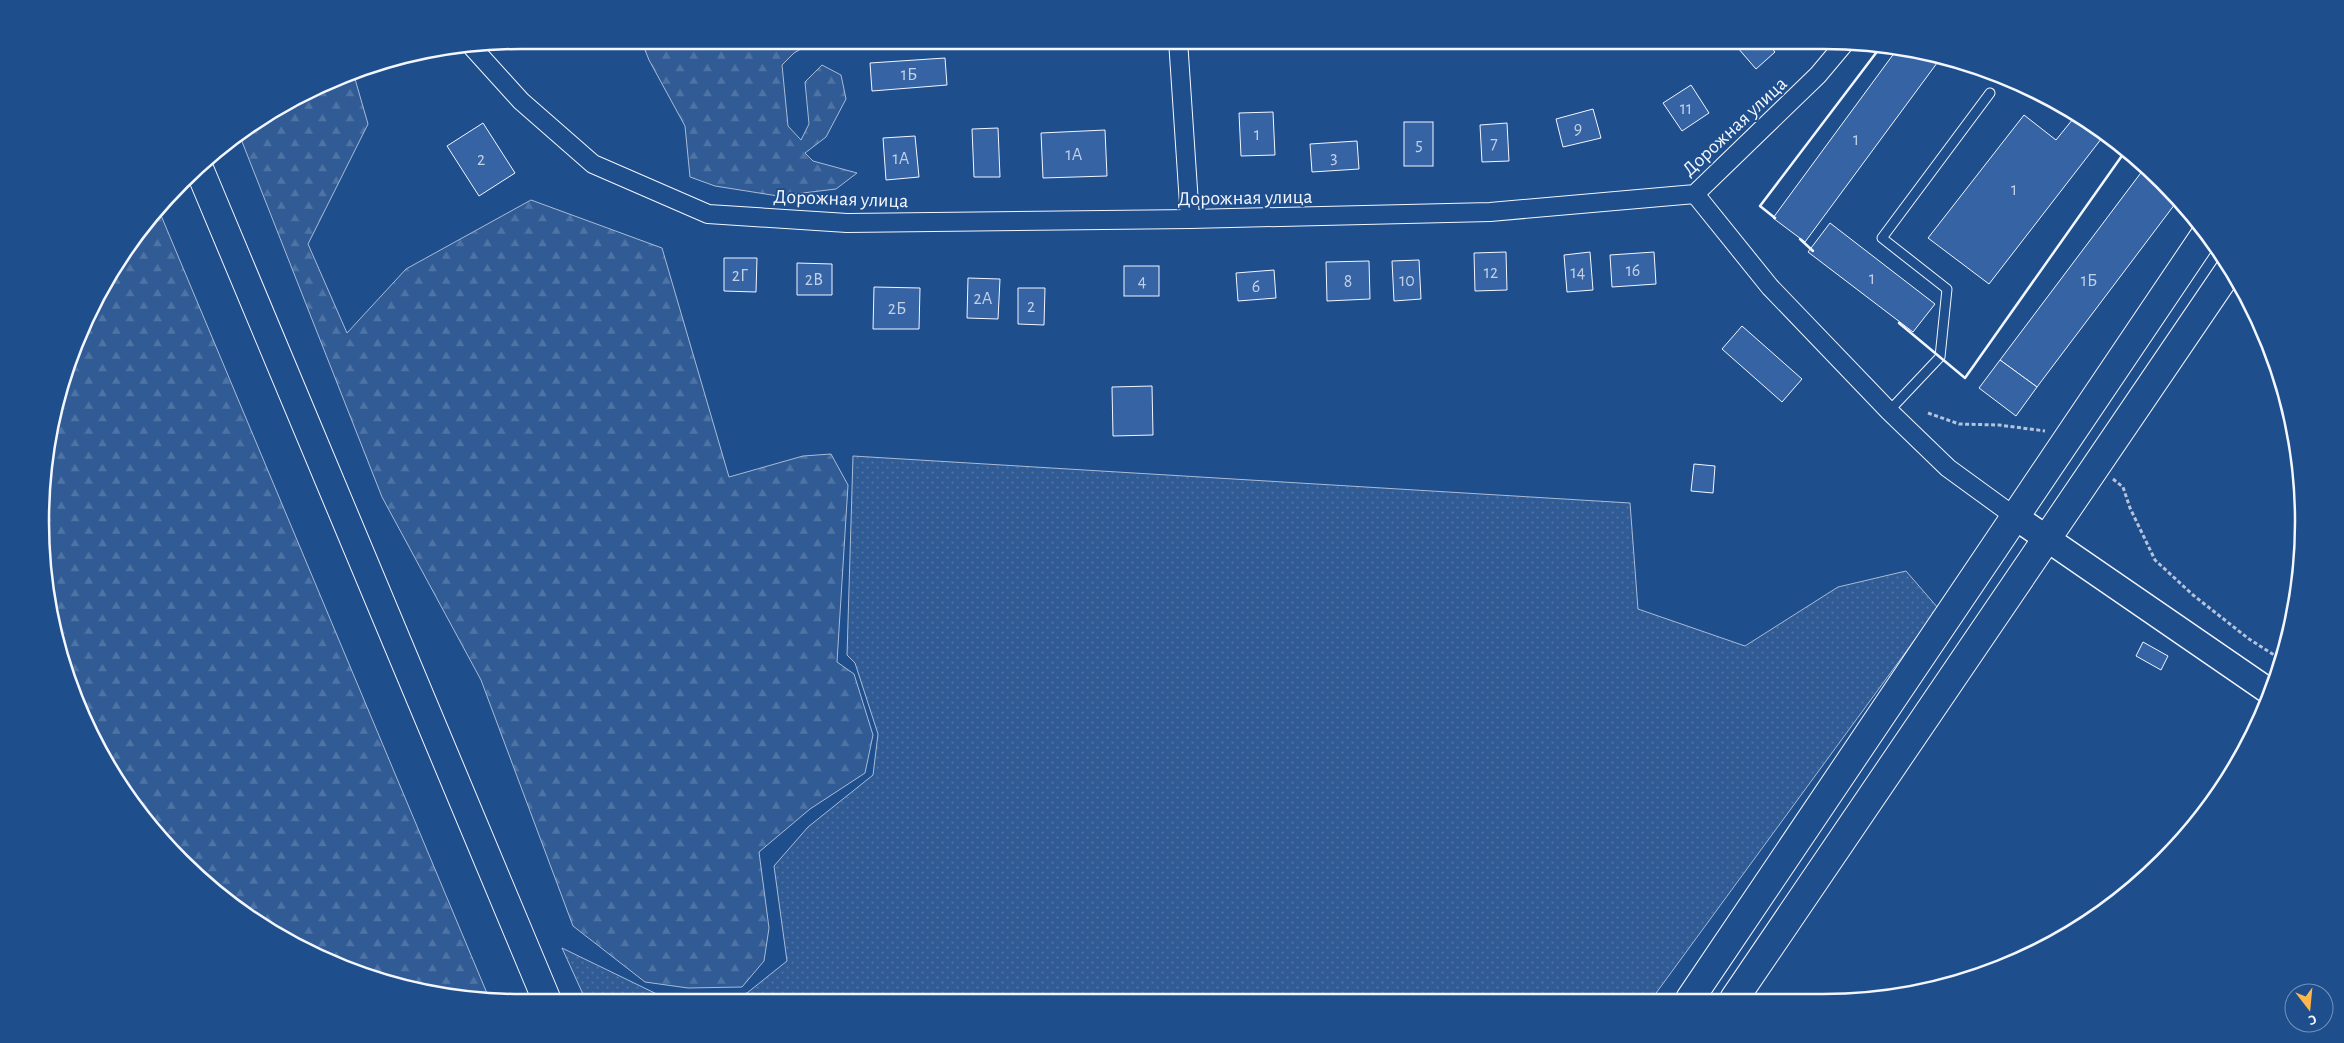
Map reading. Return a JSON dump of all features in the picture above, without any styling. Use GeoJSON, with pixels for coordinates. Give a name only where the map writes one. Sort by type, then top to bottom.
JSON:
{"type":"FeatureCollection","features":[{"type":"Feature","properties":{"kind":"highway"},"geometry":{"type":"LineString","coordinates":[[201,174],[544,994]]}},
{"type":"Feature","properties":{"kind":"highway"},"geometry":{"type":"LineString","coordinates":[[1693,994],[2202,239]]}},
{"type":"Feature","properties":{"kind":"highway"},"geometry":{"type":"LineString","coordinates":[[1737,994],[2226,275]]}},
{"type":"Feature","properties":{"kind":"street"},"geometry":{"type":"LineString","coordinates":[[1179,49],[1190,219]]}},
{"type":"Feature","properties":{"kind":"street","name":"Дорожная улица"},"geometry":{"type":"LineString","coordinates":[[476,51],[521,101],[593,164],[708,214],[847,223],[1190,219],[1490,212],[1695,194],[1818,75],[1839,50]]}},
{"type":"Feature","properties":{"kind":"street"},"geometry":{"type":"LineString","coordinates":[[1695,194],[1770,287],[1889,411],[1948,468],[2014,516],[2264,688]]}},
{"type":"Feature","properties":{"kind":"lane"},"geometry":{"type":"LineString","coordinates":[[1889,411],[1940,357],[1947,289],[1882,238],[1990,93]]}},
{"type":"Feature","properties":{"kind":"path"},"geometry":{"type":"LineString","coordinates":[[1928,414],[1959,424],[2043,430],[2064,444]]}},
{"type":"Feature","properties":{"kind":"path"},"geometry":{"type":"LineString","coordinates":[[2097,466],[2123,487],[2130,508],[2155,560],[2200,600],[2249,639],[2275,656]]}},
{"type":"Feature","properties":{"kind":"green space"},"geometry":{"type":"Polygon","coordinates":[[[645,49],[801,49],[782,65],[788,126],[801,140],[809,124],[805,82],[822,65],[841,75],[846,99],[826,137],[805,153],[813,161],[857,173],[836,189],[778,196],[715,186],[690,177],[685,126],[645,49]]]}},
{"type":"Feature","properties":{"kind":"green space"},"geometry":{"type":"Polygon","coordinates":[[[355,80],[368,124],[308,244],[347,333],[406,269],[531,200],[662,248],[729,477],[803,456],[831,454],[848,485],[837,662],[854,674],[873,735],[865,773],[810,809],[759,852],[769,928],[764,961],[742,987],[688,988],[645,982],[573,926],[481,680],[382,497],[242,141],[285,112],[355,80]]]}},
{"type":"Feature","properties":{"kind":"green space"},"geometry":{"type":"Polygon","coordinates":[[[161,216],[487,993],[429,985],[370,969],[341,958],[285,931],[234,897],[187,856],[146,809],[112,758],[85,702],[65,644],[53,583],[49,522],[53,460],[65,399],[85,341],[112,285],[128,259],[161,216]]]}},
{"type":"Feature","properties":{"kind":"green space"},"geometry":{"type":"Polygon","coordinates":[[[853,456],[1630,503],[1638,609],[1745,646],[1838,587],[1906,571],[1938,608],[1655,994],[744,994],[787,961],[774,866],[808,827],[873,775],[878,734],[855,663],[847,655],[853,456]]]}},
{"type":"Feature","properties":{"kind":"green space"},"geometry":{"type":"Polygon","coordinates":[[[562,948],[657,994],[583,994],[562,948]]]}},
{"type":"Feature","properties":{"kind":"building"},"geometry":{"type":"Polygon","coordinates":[[[1739,49],[1772,49],[1775,52],[1756,69],[1739,49]]]}},
{"type":"Feature","properties":{"kind":"building"},"geometry":{"type":"Polygon","coordinates":[[[1893,54],[1937,63],[1805,242],[1773,218],[1893,54]]]}},
{"type":"Feature","properties":{"kind":"building"},"geometry":{"type":"Polygon","coordinates":[[[945,58],[947,85],[872,91],[870,63],[945,58]]]}},
{"type":"Feature","properties":{"kind":"building"},"geometry":{"type":"Polygon","coordinates":[[[1691,85],[1709,113],[1682,131],[1663,103],[1691,85]]]}},
{"type":"Feature","properties":{"kind":"building"},"geometry":{"type":"Polygon","coordinates":[[[1593,109],[1601,138],[1563,147],[1556,119],[1593,109]]]}},
{"type":"Feature","properties":{"kind":"building"},"geometry":{"type":"Polygon","coordinates":[[[1273,112],[1275,155],[1241,156],[1239,113],[1273,112]]]}},
{"type":"Feature","properties":{"kind":"building"},"geometry":{"type":"Polygon","coordinates":[[[2024,115],[2056,140],[2072,120],[2101,139],[1989,284],[1928,238],[2024,115]]]}},
{"type":"Feature","properties":{"kind":"building"},"geometry":{"type":"Polygon","coordinates":[[[1404,122],[1433,122],[1433,166],[1404,166],[1404,122]]]}},
{"type":"Feature","properties":{"kind":"building"},"geometry":{"type":"Polygon","coordinates":[[[483,123],[515,173],[479,196],[447,146],[483,123]]]}},
{"type":"Feature","properties":{"kind":"building"},"geometry":{"type":"Polygon","coordinates":[[[1507,123],[1509,161],[1482,162],[1480,125],[1507,123]]]}},
{"type":"Feature","properties":{"kind":"building"},"geometry":{"type":"Polygon","coordinates":[[[998,128],[1000,177],[974,177],[972,129],[998,128]]]}},
{"type":"Feature","properties":{"kind":"building"},"geometry":{"type":"Polygon","coordinates":[[[1105,130],[1107,176],[1043,178],[1041,133],[1105,130]]]}},
{"type":"Feature","properties":{"kind":"building"},"geometry":{"type":"Polygon","coordinates":[[[915,136],[919,177],[886,180],[883,138],[915,136]]]}},
{"type":"Feature","properties":{"kind":"building"},"geometry":{"type":"Polygon","coordinates":[[[1357,141],[1359,169],[1312,172],[1310,144],[1357,141]]]}},
{"type":"Feature","properties":{"kind":"building"},"geometry":{"type":"Polygon","coordinates":[[[2141,172],[2174,205],[2037,387],[2000,360],[2141,172]]]}},
{"type":"Feature","properties":{"kind":"building"},"geometry":{"type":"Polygon","coordinates":[[[1830,223],[1935,304],[1913,332],[1808,252],[1830,223]]]}},
{"type":"Feature","properties":{"kind":"building"},"geometry":{"type":"Polygon","coordinates":[[[1506,252],[1507,290],[1475,291],[1474,253],[1506,252]]]}},
{"type":"Feature","properties":{"kind":"building"},"geometry":{"type":"Polygon","coordinates":[[[1590,252],[1593,290],[1567,292],[1564,255],[1590,252]]]}},
{"type":"Feature","properties":{"kind":"building"},"geometry":{"type":"Polygon","coordinates":[[[1654,252],[1656,284],[1612,287],[1610,255],[1654,252]]]}},
{"type":"Feature","properties":{"kind":"building"},"geometry":{"type":"Polygon","coordinates":[[[724,258],[757,258],[756,292],[724,291],[724,258]]]}},
{"type":"Feature","properties":{"kind":"building"},"geometry":{"type":"Polygon","coordinates":[[[1419,260],[1421,299],[1394,301],[1392,261],[1419,260]]]}},
{"type":"Feature","properties":{"kind":"building"},"geometry":{"type":"Polygon","coordinates":[[[1369,261],[1370,299],[1327,301],[1326,262],[1369,261]]]}},
{"type":"Feature","properties":{"kind":"building"},"geometry":{"type":"Polygon","coordinates":[[[797,263],[832,264],[832,295],[797,295],[797,263]]]}},
{"type":"Feature","properties":{"kind":"building"},"geometry":{"type":"Polygon","coordinates":[[[1124,266],[1159,266],[1159,296],[1124,296],[1124,266]]]}},
{"type":"Feature","properties":{"kind":"building"},"geometry":{"type":"Polygon","coordinates":[[[1274,270],[1276,298],[1238,301],[1236,273],[1274,270]]]}},
{"type":"Feature","properties":{"kind":"building"},"geometry":{"type":"Polygon","coordinates":[[[968,278],[1000,279],[998,319],[967,318],[968,278]]]}},
{"type":"Feature","properties":{"kind":"building"},"geometry":{"type":"Polygon","coordinates":[[[874,287],[920,288],[919,329],[873,329],[874,287]]]}},
{"type":"Feature","properties":{"kind":"building"},"geometry":{"type":"Polygon","coordinates":[[[1018,288],[1045,288],[1044,325],[1018,324],[1018,288]]]}},
{"type":"Feature","properties":{"kind":"building"},"geometry":{"type":"Polygon","coordinates":[[[1742,326],[1802,379],[1782,402],[1722,349],[1742,326]]]}},
{"type":"Feature","properties":{"kind":"building"},"geometry":{"type":"Polygon","coordinates":[[[2000,360],[2037,387],[2016,416],[1979,388],[2000,360]]]}},
{"type":"Feature","properties":{"kind":"building"},"geometry":{"type":"Polygon","coordinates":[[[1152,386],[1153,435],[1113,436],[1112,387],[1152,386]]]}},
{"type":"Feature","properties":{"kind":"building"},"geometry":{"type":"Polygon","coordinates":[[[1694,464],[1715,466],[1713,493],[1691,491],[1694,464]]]}},
{"type":"Feature","properties":{"kind":"building"},"geometry":{"type":"Polygon","coordinates":[[[2143,642],[2168,656],[2161,670],[2136,656],[2143,642]]]}},
{"type":"Feature","properties":{"kind":"wall"},"geometry":{"type":"LineString","coordinates":[[1775,218],[1760,206],[1877,52]]}},
{"type":"Feature","properties":{"kind":"wall"},"geometry":{"type":"LineString","coordinates":[[1899,323],[1965,378],[2122,156]]}},
{"type":"Feature","properties":{"kind":"wall"},"geometry":{"type":"LineString","coordinates":[[1800,239],[1813,251]]}}]}
